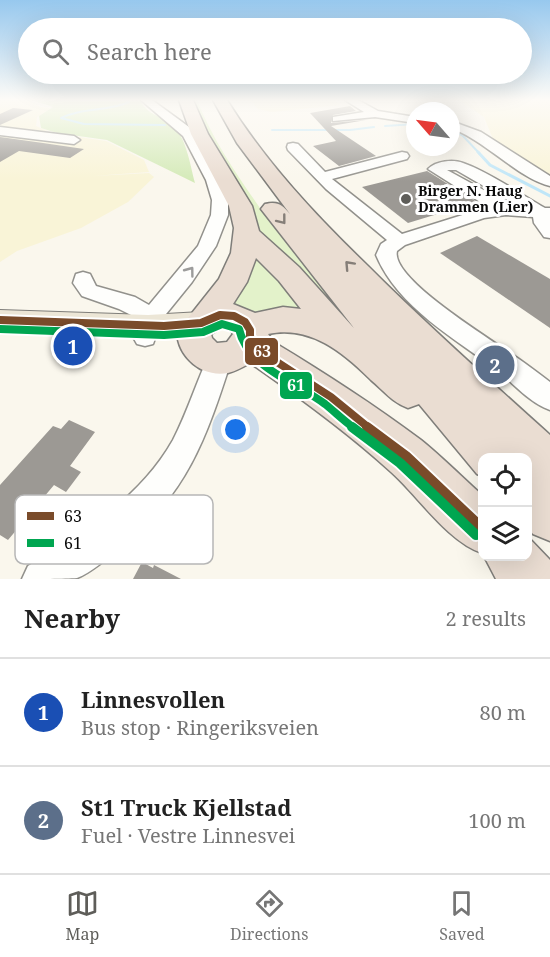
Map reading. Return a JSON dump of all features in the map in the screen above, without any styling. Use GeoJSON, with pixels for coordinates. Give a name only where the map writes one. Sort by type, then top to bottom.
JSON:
{"type":"FeatureCollection","features":[{"type":"Feature","properties":{"kind":"highway"},"geometry":{"type":"LineString","coordinates":[[196,127],[246,217],[248,235],[240,266],[226,293],[222,338]]}},
{"type":"Feature","properties":{"kind":"highway"},"geometry":{"type":"LineString","coordinates":[[220,127],[238,160],[294,235],[417,377],[488,453]]}},
{"type":"Feature","properties":{"kind":"highway"},"geometry":{"type":"LineString","coordinates":[[236,127],[281,189],[389,307],[550,465]]}},
{"type":"Feature","properties":{"kind":"highway"},"geometry":{"type":"LineString","coordinates":[[248,235],[289,274],[343,338]]}},
{"type":"Feature","properties":{"kind":"highway"},"geometry":{"type":"LineString","coordinates":[[389,307],[424,327],[498,396],[550,435]]}},
{"type":"Feature","properties":{"kind":"highway"},"geometry":{"type":"LineString","coordinates":[[222,338],[274,321],[297,320],[343,338],[394,377],[478,465]]}},
{"type":"Feature","properties":{"kind":"highway"},"geometry":{"type":"LineString","coordinates":[[222,338],[324,405],[348,413],[406,456],[478,523]]}},
{"type":"Feature","properties":{"kind":"highway"},"geometry":{"type":"LineString","coordinates":[[532,498],[550,518]]}},
{"type":"Feature","properties":{"kind":"highway"},"geometry":{"type":"LineString","coordinates":[[532,521],[550,535]]}},
{"type":"Feature","properties":{"kind":"highway"},"geometry":{"type":"LineString","coordinates":[[515,561],[531,579]]}},
{"type":"Feature","properties":{"kind":"main road"},"geometry":{"type":"LineString","coordinates":[[0,320],[148,326],[170,339],[222,338]]}},
{"type":"Feature","properties":{"kind":"main road"},"geometry":{"type":"LineString","coordinates":[[0,332],[148,326]]}},
{"type":"Feature","properties":{"kind":"street"},"geometry":{"type":"LineString","coordinates":[[83,279],[89,291],[127,303],[148,326],[203,252],[212,236],[220,206],[215,186],[182,127]]}},
{"type":"Feature","properties":{"kind":"street"},"geometry":{"type":"LineString","coordinates":[[460,127],[472,132],[521,166],[550,182]]}},
{"type":"Feature","properties":{"kind":"street"},"geometry":{"type":"LineString","coordinates":[[0,131],[74,140]]}},
{"type":"Feature","properties":{"kind":"street"},"geometry":{"type":"LineString","coordinates":[[293,147],[322,177],[399,241]]}},
{"type":"Feature","properties":{"kind":"street"},"geometry":{"type":"LineString","coordinates":[[322,177],[402,156]]}},
{"type":"Feature","properties":{"kind":"street"},"geometry":{"type":"LineString","coordinates":[[501,210],[484,197],[435,169],[448,165],[459,166],[545,212]]}},
{"type":"Feature","properties":{"kind":"street"},"geometry":{"type":"LineString","coordinates":[[545,212],[501,210],[481,213],[399,241],[388,248],[386,255],[396,276],[457,330],[508,364],[550,398]]}},
{"type":"Feature","properties":{"kind":"street"},"geometry":{"type":"LineString","coordinates":[[545,212],[546,230],[550,233]]}},
{"type":"Feature","properties":{"kind":"street"},"geometry":{"type":"LineString","coordinates":[[152,495],[165,479],[189,438],[222,338]]}},
{"type":"Feature","properties":{"kind":"street"},"geometry":{"type":"LineString","coordinates":[[41,579],[64,564]]}},
{"type":"Feature","properties":{"kind":"shaded area"},"geometry":{"type":"Polygon","coordinates":[[[0,127],[38,127],[52,133],[106,141],[144,160],[149,172],[93,176],[149,173],[154,177],[128,202],[81,228],[17,251],[0,262],[0,127]]]}},
{"type":"Feature","properties":{"kind":"shaded area"},"geometry":{"type":"Polygon","coordinates":[[[488,127],[550,127],[550,179],[495,144],[488,127]]]}},
{"type":"Feature","properties":{"kind":"green space"},"geometry":{"type":"Polygon","coordinates":[[[174,127],[187,150],[195,183],[107,140],[57,133],[41,128],[174,127]]]}},
{"type":"Feature","properties":{"kind":"green space"},"geometry":{"type":"Polygon","coordinates":[[[204,127],[210,127],[238,176],[267,218],[371,346],[265,247],[204,127]]]}},
{"type":"Feature","properties":{"kind":"green space"},"geometry":{"type":"Polygon","coordinates":[[[252,248],[317,318],[254,315],[229,308],[252,248]]]}},
{"type":"Feature","properties":{"kind":"building"},"geometry":{"type":"Polygon","coordinates":[[[323,127],[333,127],[376,156],[339,166],[313,146],[336,141],[323,127]]]}},
{"type":"Feature","properties":{"kind":"building"},"geometry":{"type":"Polygon","coordinates":[[[0,137],[84,149],[70,158],[19,151],[0,162],[0,137]]]}},
{"type":"Feature","properties":{"kind":"building"},"geometry":{"type":"Polygon","coordinates":[[[427,171],[477,202],[408,223],[362,187],[427,171]]]}},
{"type":"Feature","properties":{"kind":"building"},"geometry":{"type":"Polygon","coordinates":[[[477,236],[550,279],[550,328],[440,253],[477,236]]]}},
{"type":"Feature","properties":{"kind":"building"},"geometry":{"type":"Polygon","coordinates":[[[69,420],[95,432],[70,466],[81,472],[66,492],[54,485],[46,495],[15,495],[15,532],[8,540],[0,535],[0,485],[53,426],[61,429],[69,420]]]}},
{"type":"Feature","properties":{"kind":"building"},"geometry":{"type":"Polygon","coordinates":[[[141,564],[146,564],[153,568],[154,565],[181,579],[133,579],[141,564]]]}},
{"type":"Feature","properties":{"kind":"waterway"},"geometry":{"type":"LineString","coordinates":[[272,130],[350,130],[374,127]]}},
{"type":"Feature","properties":{"kind":"waterway"},"geometry":{"type":"LineString","coordinates":[[460,134],[480,154]]}},
{"type":"Feature","properties":{"kind":"waterway"},"geometry":{"type":"LineString","coordinates":[[478,152],[490,165],[550,196]]}},
{"type":"Feature","properties":{"kind":"transit line","name":"63"},"geometry":{"type":"LineString","coordinates":[[0,320],[164,326],[201,323],[220,315],[234,316],[245,322],[250,330],[250,337],[263,353],[331,397],[348,413],[406,456],[478,524]]}},
{"type":"Feature","properties":{"kind":"transit line","name":"61"},"geometry":{"type":"LineString","coordinates":[[0,329],[164,335],[203,332],[222,324],[231,325],[239,329],[242,342],[257,360],[325,404],[400,463],[476,535]]}},
{"type":"Feature","properties":{"kind":"place","name":"Birger N. Haug Drammen (Lier)"},"geometry":{"type":"Point","coordinates":[406,199]}},
{"type":"Feature","properties":{"kind":"place","name":"Linnesvollen"},"geometry":{"type":"Point","coordinates":[73,346]}},
{"type":"Feature","properties":{"kind":"place","name":"St1 Truck Kjellstad"},"geometry":{"type":"Point","coordinates":[495,365]}}]}
